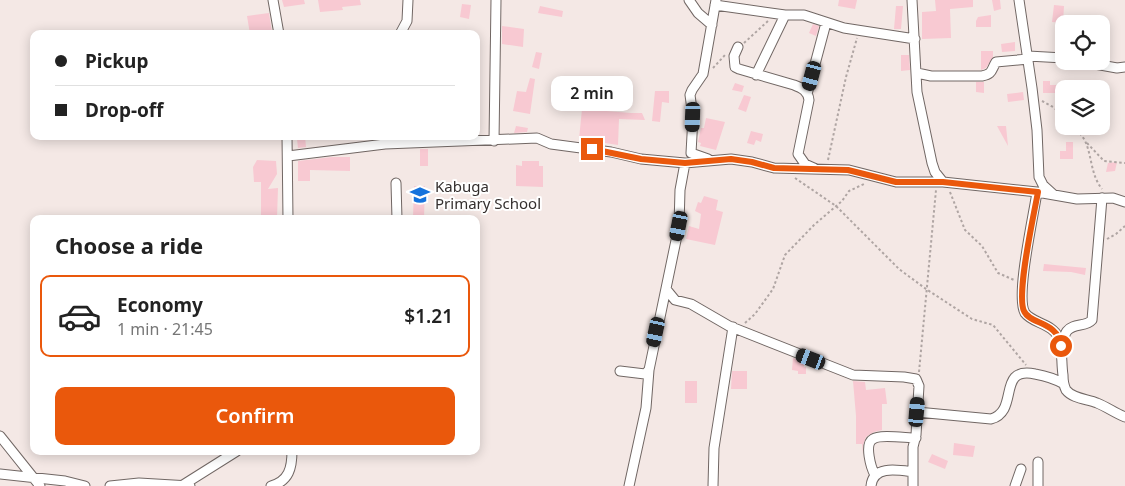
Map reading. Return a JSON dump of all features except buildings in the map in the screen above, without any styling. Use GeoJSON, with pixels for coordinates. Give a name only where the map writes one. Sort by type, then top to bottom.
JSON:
{"type":"FeatureCollection","features":[{"type":"Feature","properties":{"kind":"street"},"geometry":{"type":"LineString","coordinates":[[273,0],[278,30]]}},
{"type":"Feature","properties":{"kind":"street"},"geometry":{"type":"LineString","coordinates":[[402,30],[407,21],[408,0]]}},
{"type":"Feature","properties":{"kind":"street"},"geometry":{"type":"LineString","coordinates":[[494,141],[496,0]]}},
{"type":"Feature","properties":{"kind":"street"},"geometry":{"type":"LineString","coordinates":[[689,0],[698,13],[712,25]]}},
{"type":"Feature","properties":{"kind":"street"},"geometry":{"type":"LineString","coordinates":[[912,0],[917,92],[932,163],[942,182]]}},
{"type":"Feature","properties":{"kind":"street"},"geometry":{"type":"LineString","coordinates":[[1019,0],[1037,130],[1039,177],[1043,185],[1055,195]]}},
{"type":"Feature","properties":{"kind":"street"},"geometry":{"type":"LineString","coordinates":[[712,160],[692,154],[690,151],[693,117],[690,95],[703,74],[716,3],[775,14],[804,15],[826,23],[859,31],[915,39]]}},
{"type":"Feature","properties":{"kind":"street"},"geometry":{"type":"LineString","coordinates":[[756,75],[785,15]]}},
{"type":"Feature","properties":{"kind":"street"},"geometry":{"type":"LineString","coordinates":[[807,94],[826,23]]}},
{"type":"Feature","properties":{"kind":"street"},"geometry":{"type":"LineString","coordinates":[[738,47],[734,56],[735,67],[744,72],[794,85],[802,88],[807,94],[809,100],[798,154],[804,164],[816,169]]}},
{"type":"Feature","properties":{"kind":"street"},"geometry":{"type":"LineString","coordinates":[[917,72],[931,76],[982,76],[992,72],[996,62],[1028,58],[1055,58]]}},
{"type":"Feature","properties":{"kind":"street"},"geometry":{"type":"LineString","coordinates":[[1110,67],[1125,67]]}},
{"type":"Feature","properties":{"kind":"street"},"geometry":{"type":"LineString","coordinates":[[288,156],[385,144],[536,138],[551,144],[610,152],[629,158],[685,163],[731,159],[774,168],[848,170],[896,182],[942,182],[1038,192],[1077,199],[1113,198],[1125,202]]}},
{"type":"Feature","properties":{"kind":"street"},"geometry":{"type":"LineString","coordinates":[[287,140],[288,215]]}},
{"type":"Feature","properties":{"kind":"street"},"geometry":{"type":"LineString","coordinates":[[629,486],[646,408],[649,370],[679,226],[680,190],[685,163]]}},
{"type":"Feature","properties":{"kind":"street"},"geometry":{"type":"LineString","coordinates":[[396,183],[396,215]]}},
{"type":"Feature","properties":{"kind":"street"},"geometry":{"type":"LineString","coordinates":[[1038,192],[1027,247],[1022,299],[1024,311],[1028,316],[1057,333],[1061,346],[1065,388],[1071,394],[1125,416]]}},
{"type":"Feature","properties":{"kind":"street"},"geometry":{"type":"LineString","coordinates":[[1061,346],[1067,331],[1087,324],[1092,320],[1102,198]]}},
{"type":"Feature","properties":{"kind":"street"},"geometry":{"type":"LineString","coordinates":[[666,289],[675,300],[690,304],[735,328],[853,375],[914,377],[918,381],[916,438],[913,447],[913,486]]}},
{"type":"Feature","properties":{"kind":"street"},"geometry":{"type":"LineString","coordinates":[[712,486],[714,448],[735,328]]}},
{"type":"Feature","properties":{"kind":"street"},"geometry":{"type":"LineString","coordinates":[[620,371],[644,374],[649,370]]}},
{"type":"Feature","properties":{"kind":"street"},"geometry":{"type":"LineString","coordinates":[[917,412],[991,419],[998,417],[1004,412],[1011,383],[1019,373],[1026,372],[1054,378],[1064,384]]}},
{"type":"Feature","properties":{"kind":"street"},"geometry":{"type":"LineString","coordinates":[[0,436],[38,482]]}},
{"type":"Feature","properties":{"kind":"street"},"geometry":{"type":"LineString","coordinates":[[875,476],[870,463],[870,440],[880,437],[916,438]]}},
{"type":"Feature","properties":{"kind":"street"},"geometry":{"type":"LineString","coordinates":[[183,486],[232,455]]}},
{"type":"Feature","properties":{"kind":"street"},"geometry":{"type":"LineString","coordinates":[[271,486],[285,480],[290,473],[292,455]]}},
{"type":"Feature","properties":{"kind":"street"},"geometry":{"type":"LineString","coordinates":[[1038,462],[1038,486]]}},
{"type":"Feature","properties":{"kind":"street"},"geometry":{"type":"LineString","coordinates":[[1015,486],[1021,469]]}},
{"type":"Feature","properties":{"kind":"street"},"geometry":{"type":"LineString","coordinates":[[871,486],[872,479],[875,476],[888,470],[913,472]]}},
{"type":"Feature","properties":{"kind":"street"},"geometry":{"type":"LineString","coordinates":[[0,474],[38,482],[64,481],[85,486]]}},
{"type":"Feature","properties":{"kind":"street"},"geometry":{"type":"LineString","coordinates":[[110,486],[139,483],[190,486]]}},
{"type":"Feature","properties":{"kind":"path"},"geometry":{"type":"LineString","coordinates":[[699,79],[724,56],[748,40],[775,14]]}},
{"type":"Feature","properties":{"kind":"path"},"geometry":{"type":"LineString","coordinates":[[826,169],[846,77],[859,31]]}},
{"type":"Feature","properties":{"kind":"path"},"geometry":{"type":"LineString","coordinates":[[1033,96],[1055,109]]}},
{"type":"Feature","properties":{"kind":"path"},"geometry":{"type":"LineString","coordinates":[[1080,135],[1102,160],[1108,163],[1125,163]]}},
{"type":"Feature","properties":{"kind":"path"},"geometry":{"type":"LineString","coordinates":[[1085,141],[1097,183],[1103,191],[1113,198]]}},
{"type":"Feature","properties":{"kind":"path"},"geometry":{"type":"LineString","coordinates":[[795,177],[836,206],[899,269],[972,319],[993,325],[1034,374]]}},
{"type":"Feature","properties":{"kind":"path"},"geometry":{"type":"LineString","coordinates":[[735,328],[755,314],[773,289],[785,255],[814,225],[836,206],[849,190],[878,178]]}},
{"type":"Feature","properties":{"kind":"path"},"geometry":{"type":"LineString","coordinates":[[942,182],[965,230],[982,246],[998,273],[1016,281],[1023,288]]}},
{"type":"Feature","properties":{"kind":"path"},"geometry":{"type":"LineString","coordinates":[[918,381],[926,289],[942,182]]}},
{"type":"Feature","properties":{"kind":"path"},"geometry":{"type":"LineString","coordinates":[[1098,242],[1111,238],[1125,226]]}},
{"type":"Feature","properties":{"kind":"place","name":"Kabuga Primary School"},"geometry":{"type":"Point","coordinates":[420,195]}},
{"type":"Feature","properties":{"kind":"route"},"geometry":{"type":"LineString","coordinates":[[592,149],[629,158],[685,163],[731,159],[774,168],[848,170],[896,182],[943,182],[1038,192],[1027,247],[1022,299],[1024,311],[1028,316],[1057,333],[1061,346]]}}]}
